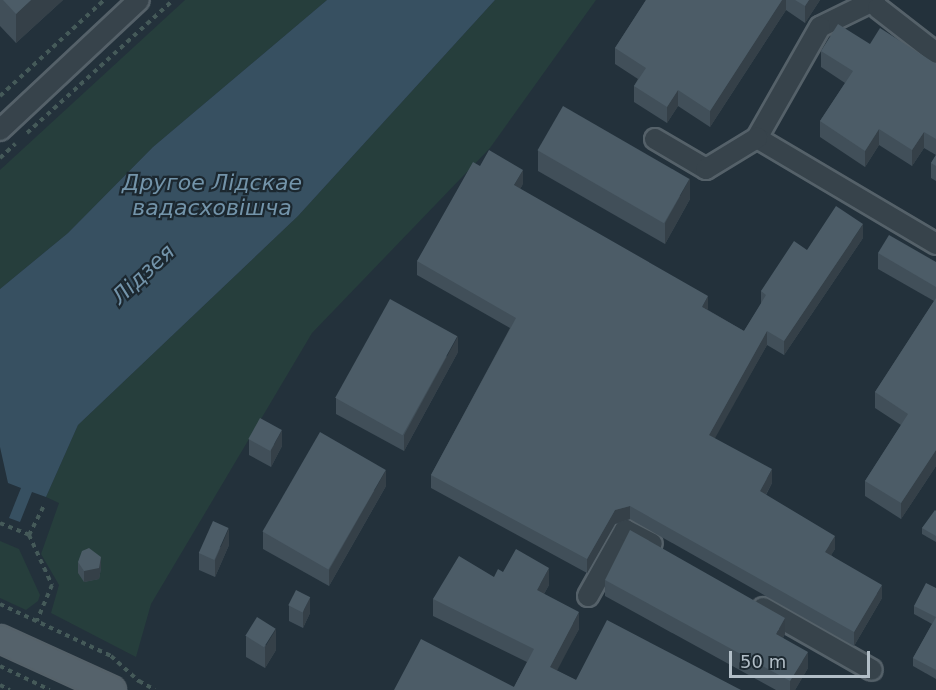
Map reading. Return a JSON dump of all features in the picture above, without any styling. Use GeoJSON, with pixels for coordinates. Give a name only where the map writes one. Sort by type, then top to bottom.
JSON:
{"type":"FeatureCollection","features":[{"type":"Feature","properties":{"kind":"main road"},"geometry":{"type":"LineString","coordinates":[[0,639],[112,690]]}},
{"type":"Feature","properties":{"kind":"street"},"geometry":{"type":"LineString","coordinates":[[1,128],[140,0]]}},
{"type":"Feature","properties":{"kind":"street"},"geometry":{"type":"LineString","coordinates":[[655,139],[706,169],[757,138],[820,27],[876,4],[936,53]]}},
{"type":"Feature","properties":{"kind":"street"},"geometry":{"type":"LineString","coordinates":[[757,138],[936,244]]}},
{"type":"Feature","properties":{"kind":"street"},"geometry":{"type":"LineString","coordinates":[[588,596],[625,530],[668,554]]}},
{"type":"Feature","properties":{"kind":"street"},"geometry":{"type":"LineString","coordinates":[[749,600],[872,670]]}},
{"type":"Feature","properties":{"kind":"path"},"geometry":{"type":"LineString","coordinates":[[0,96],[104,0]]}},
{"type":"Feature","properties":{"kind":"path"},"geometry":{"type":"LineString","coordinates":[[26,135],[173,0]]}},
{"type":"Feature","properties":{"kind":"path"},"geometry":{"type":"LineString","coordinates":[[0,158],[17,142]]}},
{"type":"Feature","properties":{"kind":"path"},"geometry":{"type":"LineString","coordinates":[[29,535],[44,505]]}},
{"type":"Feature","properties":{"kind":"path"},"geometry":{"type":"LineString","coordinates":[[0,523],[29,535],[52,585],[37,621]]}},
{"type":"Feature","properties":{"kind":"path"},"geometry":{"type":"LineString","coordinates":[[0,604],[111,656],[139,681],[155,690]]}},
{"type":"Feature","properties":{"kind":"path"},"geometry":{"type":"LineString","coordinates":[[0,666],[50,690]]}},
{"type":"Feature","properties":{"kind":"path"},"geometry":{"type":"LineString","coordinates":[[0,685],[10,690]]}},
{"type":"Feature","properties":{"kind":"green space"},"geometry":{"type":"Polygon","coordinates":[[[185,0],[327,0],[153,147],[68,233],[0,289],[0,170],[185,0]]]}},
{"type":"Feature","properties":{"kind":"green space"},"geometry":{"type":"Polygon","coordinates":[[[495,0],[596,0],[490,148],[312,333],[151,604],[136,657],[51,613],[59,585],[41,554],[59,503],[46,497],[78,425],[298,216],[495,0]]]}},
{"type":"Feature","properties":{"kind":"green space"},"geometry":{"type":"Polygon","coordinates":[[[0,541],[19,549],[40,595],[38,601],[26,610],[0,598],[0,541]]]}},
{"type":"Feature","properties":{"kind":"water","name":"Другое Лідскае вадасховішча"},"geometry":{"type":"Polygon","coordinates":[[[327,0],[495,0],[298,216],[78,425],[46,497],[32,492],[20,522],[9,518],[21,488],[8,483],[0,447],[0,289],[68,233],[153,147],[327,0]]]}},
{"type":"Feature","properties":{"kind":"building"},"geometry":{"type":"Polygon","coordinates":[[[3,0],[31,0],[16,14],[3,0]]]}},
{"type":"Feature","properties":{"kind":"building"},"geometry":{"type":"Polygon","coordinates":[[[646,0],[782,0],[710,111],[678,90],[667,107],[634,86],[646,68],[615,48],[646,0]]]}},
{"type":"Feature","properties":{"kind":"building"},"geometry":{"type":"Polygon","coordinates":[[[795,0],[809,0],[805,6],[795,0]]]}},
{"type":"Feature","properties":{"kind":"building"},"geometry":{"type":"Polygon","coordinates":[[[838,24],[870,44],[880,28],[936,64],[936,139],[924,132],[912,150],[879,129],[865,151],[820,121],[853,71],[821,51],[838,24]]]}},
{"type":"Feature","properties":{"kind":"building"},"geometry":{"type":"Polygon","coordinates":[[[563,106],[689,179],[664,223],[538,150],[563,106]]]}},
{"type":"Feature","properties":{"kind":"building"},"geometry":{"type":"Polygon","coordinates":[[[489,150],[523,170],[514,185],[708,296],[702,307],[744,331],[766,295],[761,291],[794,241],[807,250],[836,206],[863,224],[784,341],[767,331],[709,435],[772,469],[760,491],[835,536],[825,552],[882,585],[854,632],[630,506],[615,510],[587,559],[431,475],[516,318],[417,261],[473,162],[480,166],[489,150]]]}},
{"type":"Feature","properties":{"kind":"building"},"geometry":{"type":"Polygon","coordinates":[[[936,155],[936,166],[931,163],[936,155]]]}},
{"type":"Feature","properties":{"kind":"building"},"geometry":{"type":"Polygon","coordinates":[[[889,235],[936,262],[936,287],[878,253],[889,235]]]}},
{"type":"Feature","properties":{"kind":"building"},"geometry":{"type":"Polygon","coordinates":[[[936,298],[936,450],[901,503],[865,481],[908,414],[875,392],[936,298]]]}},
{"type":"Feature","properties":{"kind":"building"},"geometry":{"type":"Polygon","coordinates":[[[390,299],[457,336],[403,435],[335,398],[390,299]]]}},
{"type":"Feature","properties":{"kind":"building"},"geometry":{"type":"Polygon","coordinates":[[[260,418],[282,430],[270,451],[248,439],[260,418]]]}},
{"type":"Feature","properties":{"kind":"building"},"geometry":{"type":"Polygon","coordinates":[[[320,432],[386,470],[328,570],[262,532],[320,432]]]}},
{"type":"Feature","properties":{"kind":"building"},"geometry":{"type":"Polygon","coordinates":[[[936,511],[936,536],[922,528],[936,511]]]}},
{"type":"Feature","properties":{"kind":"building"},"geometry":{"type":"Polygon","coordinates":[[[213,521],[229,528],[214,560],[199,553],[213,521]]]}},
{"type":"Feature","properties":{"kind":"building"},"geometry":{"type":"Polygon","coordinates":[[[630,530],[785,618],[776,634],[808,652],[790,681],[605,580],[630,530]]]}},
{"type":"Feature","properties":{"kind":"building"},"geometry":{"type":"Polygon","coordinates":[[[89,548],[101,557],[99,568],[84,571],[78,562],[82,551],[89,548]]]}},
{"type":"Feature","properties":{"kind":"building"},"geometry":{"type":"Polygon","coordinates":[[[516,549],[549,568],[537,590],[579,612],[550,667],[576,680],[607,620],[741,690],[394,690],[421,639],[514,687],[534,649],[433,599],[459,556],[494,577],[498,569],[503,572],[516,549]]]}},
{"type":"Feature","properties":{"kind":"building"},"geometry":{"type":"Polygon","coordinates":[[[926,583],[936,588],[936,617],[914,606],[926,583]]]}},
{"type":"Feature","properties":{"kind":"building"},"geometry":{"type":"Polygon","coordinates":[[[296,590],[310,597],[303,612],[288,605],[296,590]]]}},
{"type":"Feature","properties":{"kind":"building"},"geometry":{"type":"Polygon","coordinates":[[[257,617],[276,629],[264,647],[245,636],[257,617]]]}},
{"type":"Feature","properties":{"kind":"building"},"geometry":{"type":"Polygon","coordinates":[[[936,617],[936,670],[913,658],[936,617]]]}},
{"type":"Feature","properties":{"kind":"water label","name":"Лідзея"},"geometry":{"type":"Point","coordinates":[143,274]}}]}
